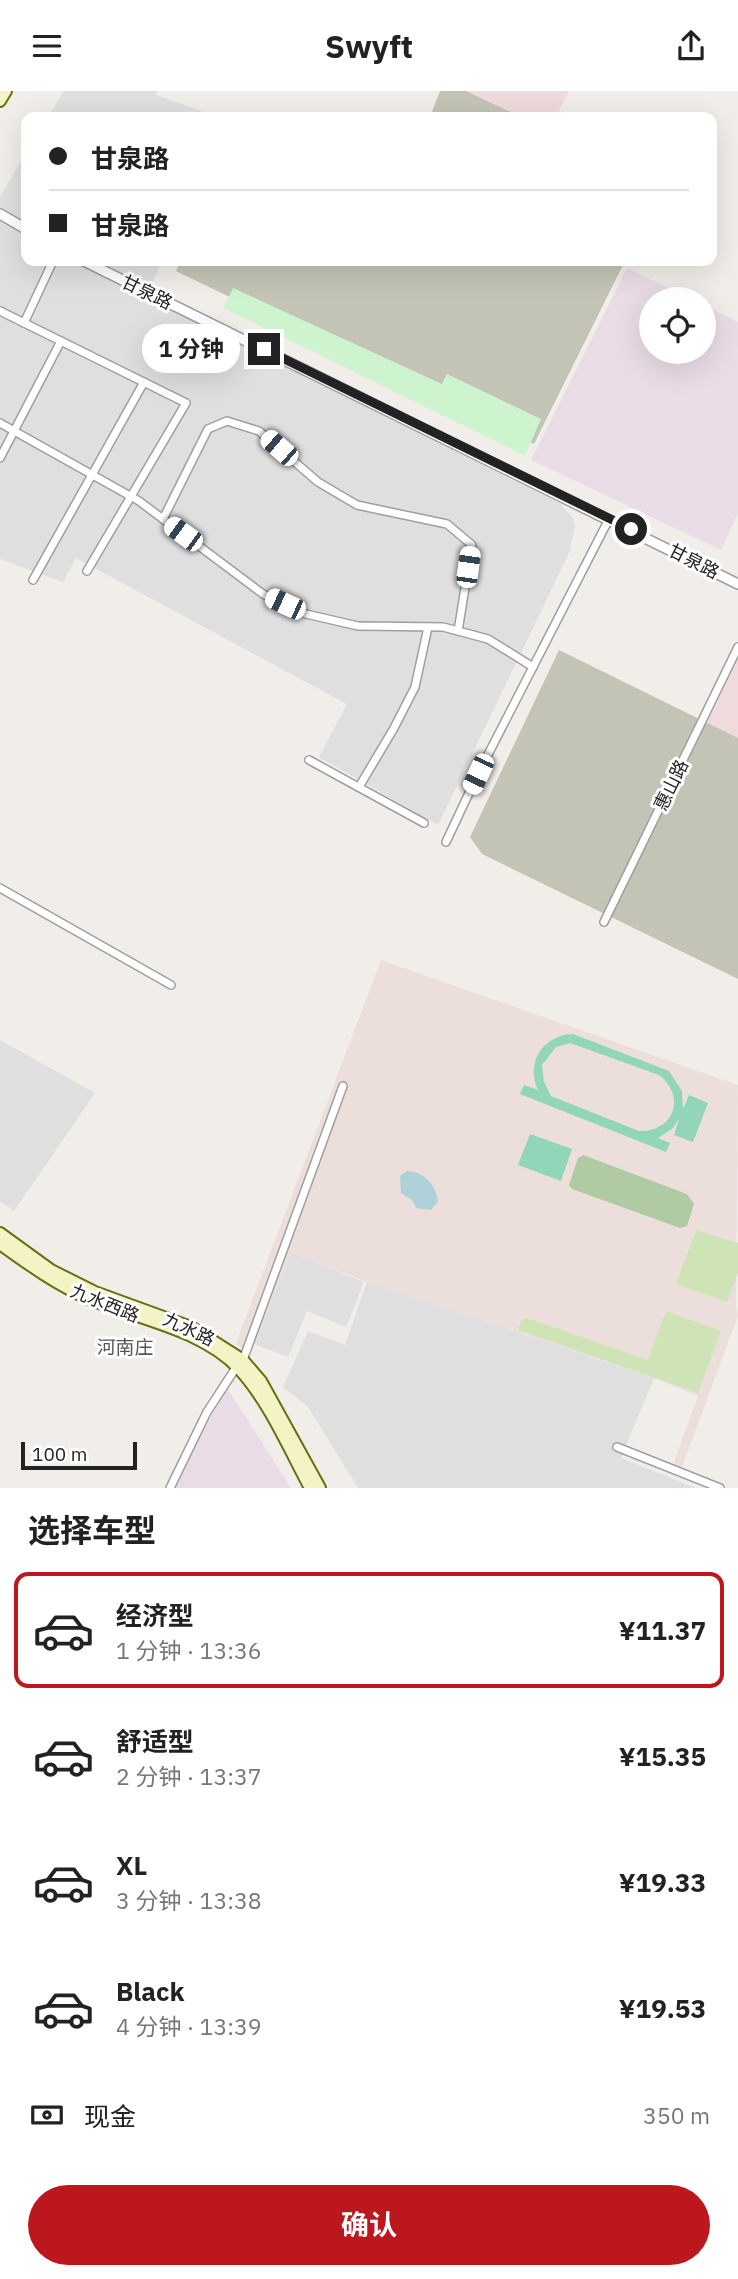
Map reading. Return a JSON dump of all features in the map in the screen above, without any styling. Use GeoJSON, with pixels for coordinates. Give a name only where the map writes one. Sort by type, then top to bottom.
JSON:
{"type":"FeatureCollection","features":[{"type":"Feature","properties":{"kind":"main road"},"geometry":{"type":"LineString","coordinates":[[0,101],[6,91]]}},
{"type":"Feature","properties":{"kind":"main road","name":"九水路"},"geometry":{"type":"LineString","coordinates":[[0,1234],[62,1276],[95,1292],[191,1327],[240,1363],[261,1381],[320,1488]]}},
{"type":"Feature","properties":{"kind":"main road","name":"九水西路"},"geometry":{"type":"LineString","coordinates":[[0,1244],[46,1277],[70,1290],[187,1335],[240,1363],[310,1488]]}},
{"type":"Feature","properties":{"kind":"street"},"geometry":{"type":"LineString","coordinates":[[0,214],[21,226]]}},
{"type":"Feature","properties":{"kind":"street"},"geometry":{"type":"LineString","coordinates":[[24,323],[52,266]]}},
{"type":"Feature","properties":{"kind":"street","name":"甘泉路"},"geometry":{"type":"LineString","coordinates":[[94,266],[738,584]]}},
{"type":"Feature","properties":{"kind":"street"},"geometry":{"type":"LineString","coordinates":[[0,311],[186,403],[87,571]]}},
{"type":"Feature","properties":{"kind":"street"},"geometry":{"type":"LineString","coordinates":[[0,458],[61,341]]}},
{"type":"Feature","properties":{"kind":"street"},"geometry":{"type":"LineString","coordinates":[[33,580],[144,382]]}},
{"type":"Feature","properties":{"kind":"street"},"geometry":{"type":"LineString","coordinates":[[163,519],[208,429],[227,421],[259,431],[318,482],[357,505],[447,524],[471,545],[458,631]]}},
{"type":"Feature","properties":{"kind":"street"},"geometry":{"type":"LineString","coordinates":[[0,423],[130,497],[263,594],[306,614],[358,626],[443,627],[488,639],[533,667]]}},
{"type":"Feature","properties":{"kind":"street"},"geometry":{"type":"LineString","coordinates":[[446,842],[609,519]]}},
{"type":"Feature","properties":{"kind":"street"},"geometry":{"type":"LineString","coordinates":[[359,787],[415,687],[428,627]]}},
{"type":"Feature","properties":{"kind":"street","name":"惠山路"},"geometry":{"type":"LineString","coordinates":[[604,922],[738,647]]}},
{"type":"Feature","properties":{"kind":"street"},"geometry":{"type":"LineString","coordinates":[[309,760],[424,823]]}},
{"type":"Feature","properties":{"kind":"street"},"geometry":{"type":"LineString","coordinates":[[0,888],[171,985]]}},
{"type":"Feature","properties":{"kind":"street"},"geometry":{"type":"LineString","coordinates":[[170,1488],[207,1412],[240,1363],[343,1086]]}},
{"type":"Feature","properties":{"kind":"street"},"geometry":{"type":"LineString","coordinates":[[617,1447],[720,1488]]}},
{"type":"Feature","properties":{"kind":"shaded area"},"geometry":{"type":"Polygon","coordinates":[[[64,91],[157,91],[156,95],[204,112],[51,112],[64,91]]]}},
{"type":"Feature","properties":{"kind":"shaded area"},"geometry":{"type":"Polygon","coordinates":[[[440,91],[466,91],[510,112],[432,112],[440,91]]]}},
{"type":"Feature","properties":{"kind":"shaded area"},"geometry":{"type":"Polygon","coordinates":[[[466,91],[569,91],[558,112],[510,112],[466,91]]]}},
{"type":"Feature","properties":{"kind":"shaded area"},"geometry":{"type":"Polygon","coordinates":[[[21,161],[21,266],[160,266],[146,297],[559,503],[572,517],[575,526],[569,553],[439,823],[436,824],[319,757],[347,704],[76,558],[63,582],[0,559],[0,197],[21,161]]]}},
{"type":"Feature","properties":{"kind":"shaded area"},"geometry":{"type":"Polygon","coordinates":[[[178,266],[623,266],[534,444],[176,271],[178,266]]]}},
{"type":"Feature","properties":{"kind":"shaded area"},"geometry":{"type":"Polygon","coordinates":[[[627,268],[666,287],[639,287],[639,364],[716,364],[716,311],[738,322],[738,513],[721,550],[531,460],[627,268]]]}},
{"type":"Feature","properties":{"kind":"shaded area"},"geometry":{"type":"Polygon","coordinates":[[[559,650],[738,738],[738,979],[482,854],[470,837],[559,650]]]}},
{"type":"Feature","properties":{"kind":"shaded area"},"geometry":{"type":"Polygon","coordinates":[[[738,659],[738,738],[707,723],[738,659]]]}},
{"type":"Feature","properties":{"kind":"shaded area"},"geometry":{"type":"Polygon","coordinates":[[[381,960],[738,1085],[738,1316],[682,1467],[673,1464],[698,1396],[654,1378],[367,1282],[291,1253],[249,1356],[236,1343],[381,960]]]}},
{"type":"Feature","properties":{"kind":"shaded area"},"geometry":{"type":"Polygon","coordinates":[[[0,1040],[95,1093],[14,1211],[0,1201],[0,1040]]]}},
{"type":"Feature","properties":{"kind":"shaded area"},"geometry":{"type":"Polygon","coordinates":[[[291,1253],[364,1282],[346,1327],[307,1311],[288,1357],[254,1344],[291,1253]]]}},
{"type":"Feature","properties":{"kind":"shaded area"},"geometry":{"type":"Polygon","coordinates":[[[367,1282],[654,1378],[621,1458],[696,1488],[358,1488],[308,1407],[283,1387],[308,1331],[345,1345],[367,1282]]]}},
{"type":"Feature","properties":{"kind":"shaded area"},"geometry":{"type":"Polygon","coordinates":[[[227,1388],[291,1488],[172,1488],[227,1388]]]}},
{"type":"Feature","properties":{"kind":"green space"},"geometry":{"type":"Polygon","coordinates":[[[233,288],[442,384],[447,374],[541,419],[525,456],[224,308],[233,288]]]}},
{"type":"Feature","properties":{"kind":"green space"},"geometry":{"type":"Polygon","coordinates":[[[573,1034],[669,1071],[682,1091],[683,1109],[689,1095],[708,1103],[693,1142],[674,1135],[679,1119],[672,1129],[658,1138],[670,1143],[666,1152],[520,1094],[524,1085],[538,1090],[534,1070],[539,1052],[553,1039],[573,1034]],[[570,1043],[556,1047],[542,1065],[544,1082],[551,1096],[639,1131],[661,1126],[673,1112],[673,1093],[659,1075],[570,1043]]]}},
{"type":"Feature","properties":{"kind":"green space"},"geometry":{"type":"Polygon","coordinates":[[[530,1134],[572,1149],[561,1181],[518,1165],[530,1134]]]}},
{"type":"Feature","properties":{"kind":"green space"},"geometry":{"type":"Polygon","coordinates":[[[583,1155],[687,1194],[694,1204],[687,1226],[680,1228],[572,1189],[569,1185],[578,1158],[583,1155]]]}},
{"type":"Feature","properties":{"kind":"green space"},"geometry":{"type":"Polygon","coordinates":[[[696,1230],[738,1243],[738,1272],[727,1302],[676,1284],[696,1230]]]}},
{"type":"Feature","properties":{"kind":"green space"},"geometry":{"type":"Polygon","coordinates":[[[666,1311],[721,1331],[698,1393],[518,1330],[522,1319],[527,1318],[648,1360],[666,1311]]]}},
{"type":"Feature","properties":{"kind":"water"},"geometry":{"type":"Polygon","coordinates":[[[407,1171],[419,1174],[432,1185],[438,1202],[431,1210],[416,1208],[412,1200],[401,1193],[400,1176],[407,1171]]]}},
{"type":"Feature","properties":{"kind":"district","name":"河南庄"},"geometry":{"type":"Point","coordinates":[125,1347]}},
{"type":"Feature","properties":{"kind":"route"},"geometry":{"type":"LineString","coordinates":[[264,349],[631,529]]}}]}
